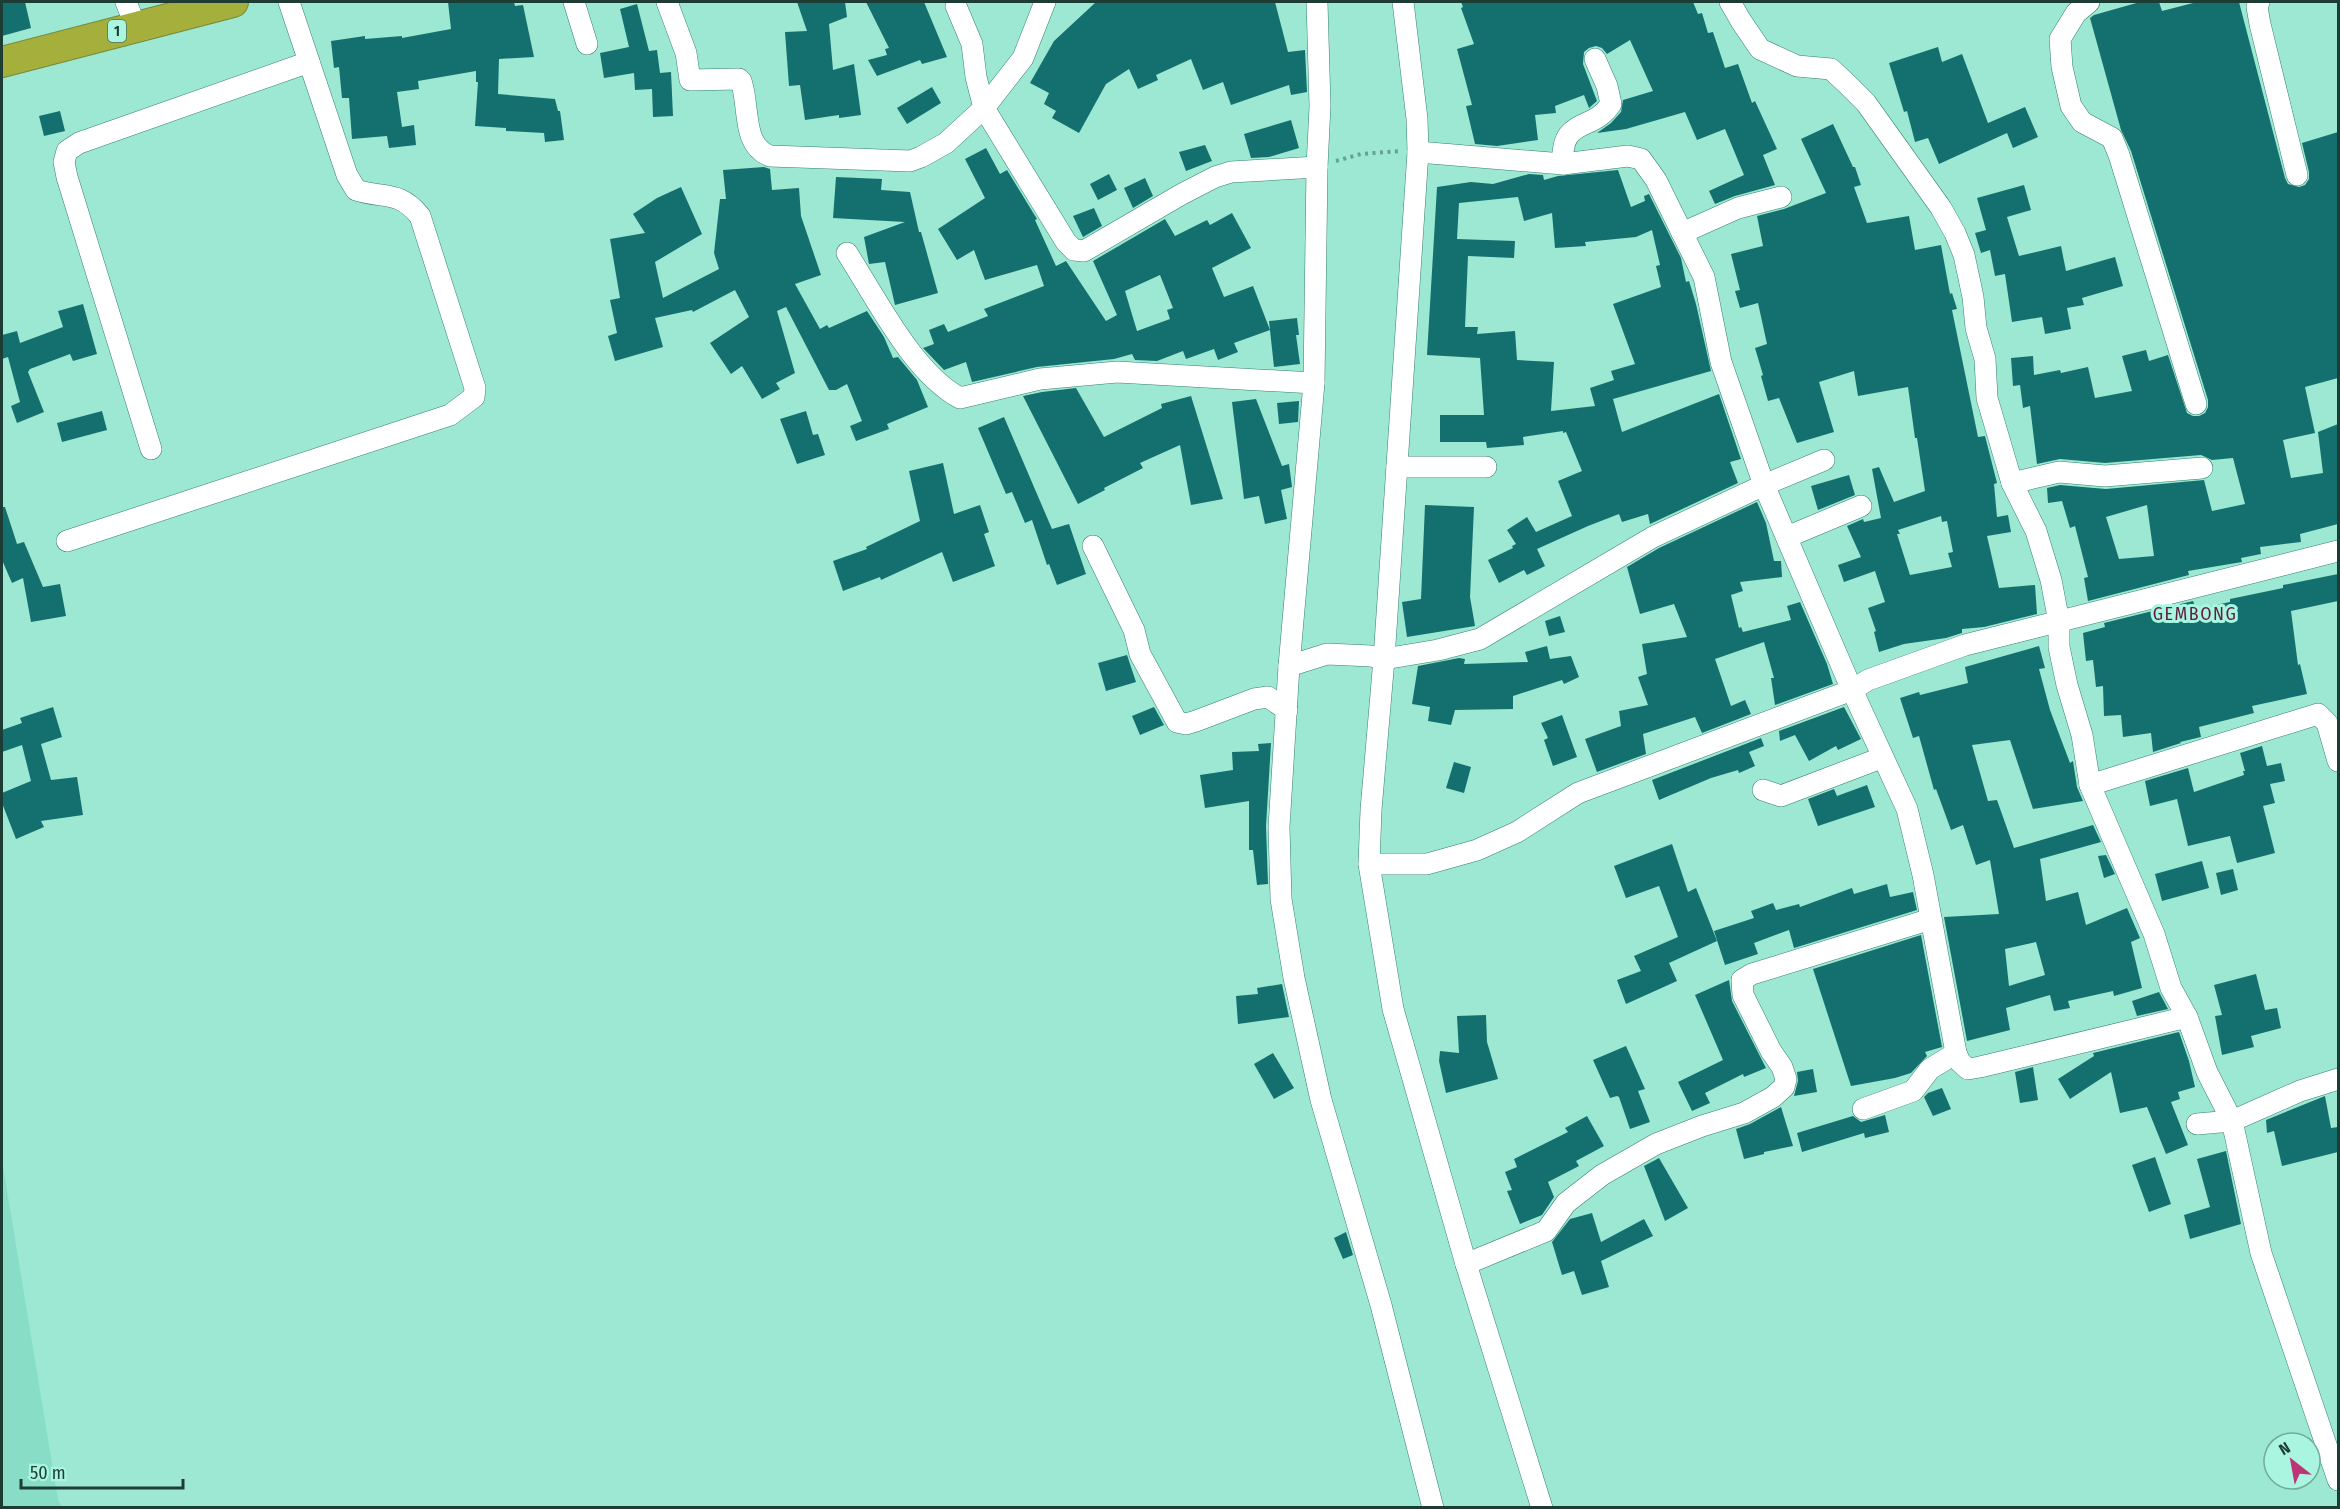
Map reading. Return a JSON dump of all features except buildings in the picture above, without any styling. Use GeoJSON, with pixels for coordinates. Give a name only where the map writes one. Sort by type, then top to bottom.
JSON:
{"type":"FeatureCollection","features":[{"type":"Feature","properties":{"kind":"highway","name":"1"},"geometry":{"type":"LineString","coordinates":[[2,62],[131,14],[233,2]]}},
{"type":"Feature","properties":{"kind":"street"},"geometry":{"type":"LineString","coordinates":[[67,541],[450,415],[474,397],[475,388],[420,216],[409,202],[393,196],[374,195],[356,190],[347,175],[289,2]]}},
{"type":"Feature","properties":{"kind":"street"},"geometry":{"type":"LineString","coordinates":[[574,2],[588,44]]}},
{"type":"Feature","properties":{"kind":"street"},"geometry":{"type":"LineString","coordinates":[[667,2],[686,53],[690,80],[739,79],[741,81],[753,142],[760,151],[770,156],[910,161],[946,143],[984,108],[1023,58],[1045,2]]}},
{"type":"Feature","properties":{"kind":"street"},"geometry":{"type":"LineString","coordinates":[[1317,2],[1320,106],[1314,383],[1289,666],[1279,827],[1281,899],[1294,978],[1321,1100],[1381,1305],[1433,1508]]}},
{"type":"Feature","properties":{"kind":"street"},"geometry":{"type":"LineString","coordinates":[[1403,2],[1417,119],[1409,152],[1397,466],[1378,658],[1370,864],[1394,1009],[1466,1264],[1542,1508]]}},
{"type":"Feature","properties":{"kind":"street"},"geometry":{"type":"LineString","coordinates":[[1730,2],[1760,49],[1797,66],[1832,69],[1866,103],[1941,208],[1955,233],[1964,255],[1973,297],[1976,328],[1985,359],[1987,398],[2012,483],[2026,506],[2051,580],[2059,622],[2059,647],[2067,685],[2082,735],[2090,785],[2154,934],[2171,988],[2187,1017],[2207,1072],[2232,1121],[2261,1254],[2338,1480]]}},
{"type":"Feature","properties":{"kind":"street"},"geometry":{"type":"LineString","coordinates":[[2089,2],[2076,13],[2060,39],[2062,67],[2071,106],[2082,122],[2112,138],[2196,405]]}},
{"type":"Feature","properties":{"kind":"street"},"geometry":{"type":"LineString","coordinates":[[2259,2],[2257,7],[2260,24],[2297,175]]}},
{"type":"Feature","properties":{"kind":"street"},"geometry":{"type":"LineString","coordinates":[[956,6],[972,44],[976,77],[984,108],[1072,249],[1079,252],[1215,177],[1231,172],[1317,167]]}},
{"type":"Feature","properties":{"kind":"street"},"geometry":{"type":"LineString","coordinates":[[1563,164],[1562,148],[1568,134],[1606,113],[1611,104],[1607,86],[1595,58]]}},
{"type":"Feature","properties":{"kind":"street"},"geometry":{"type":"LineString","coordinates":[[151,449],[67,177],[64,162],[67,151],[79,143],[309,62]]}},
{"type":"Feature","properties":{"kind":"street"},"geometry":{"type":"LineString","coordinates":[[1409,152],[1563,164],[1628,156],[1641,159],[1656,180],[1704,277],[1721,362],[1764,484],[1851,690],[1906,809],[1931,919],[1956,1053],[1960,1062],[1968,1069],[1980,1067],[2187,1017]]}},
{"type":"Feature","properties":{"kind":"street"},"geometry":{"type":"LineString","coordinates":[[1682,233],[1738,208],[1781,197]]}},
{"type":"Feature","properties":{"kind":"street"},"geometry":{"type":"LineString","coordinates":[[847,253],[916,360],[945,390],[960,398],[979,396],[1040,379],[1117,372],[1314,383]]}},
{"type":"Feature","properties":{"kind":"street"},"geometry":{"type":"LineString","coordinates":[[1289,666],[1327,654],[1378,658],[1438,650],[1480,639],[1653,537],[1764,484],[1824,460]]}},
{"type":"Feature","properties":{"kind":"street"},"geometry":{"type":"LineString","coordinates":[[1397,466],[1486,467]]}},
{"type":"Feature","properties":{"kind":"street"},"geometry":{"type":"LineString","coordinates":[[2012,483],[2059,472],[2105,476],[2202,468]]}},
{"type":"Feature","properties":{"kind":"street"},"geometry":{"type":"LineString","coordinates":[[1786,537],[1860,506]]}},
{"type":"Feature","properties":{"kind":"street"},"geometry":{"type":"LineString","coordinates":[[1093,546],[1134,630],[1140,654],[1177,722],[1186,724],[1254,699],[1268,697],[1287,710]]}},
{"type":"Feature","properties":{"kind":"street"},"geometry":{"type":"LineString","coordinates":[[1370,864],[1427,864],[1477,850],[1517,832],[1578,793],[1851,690],[1868,680],[1965,645],[2338,551]]}},
{"type":"Feature","properties":{"kind":"street"},"geometry":{"type":"LineString","coordinates":[[2090,785],[2318,714],[2327,723],[2338,761]]}},
{"type":"Feature","properties":{"kind":"street"},"geometry":{"type":"LineString","coordinates":[[1763,790],[1781,796],[1881,758]]}},
{"type":"Feature","properties":{"kind":"street"},"geometry":{"type":"LineString","coordinates":[[1466,1264],[1546,1231],[1566,1203],[1602,1175],[1656,1144],[1744,1113],[1773,1097],[1784,1087],[1786,1079],[1782,1067],[1771,1051],[1743,995],[1742,980],[1752,974],[1931,919]]}},
{"type":"Feature","properties":{"kind":"street"},"geometry":{"type":"LineString","coordinates":[[1863,1109],[1913,1091],[1930,1069],[1956,1053]]}},
{"type":"Feature","properties":{"kind":"street"},"geometry":{"type":"LineString","coordinates":[[2197,1124],[2232,1121],[2300,1091],[2338,1078]]}},
{"type":"Feature","properties":{"kind":"path"},"geometry":{"type":"LineString","coordinates":[[1361,154],[1409,152]]}},
{"type":"Feature","properties":{"kind":"shaded area"},"geometry":{"type":"Polygon","coordinates":[[[2,1160],[58,1500],[62,1507],[2,1507],[2,1160]]]}},
{"type":"Feature","properties":{"kind":"district","name":"GEMBONG"},"geometry":{"type":"Point","coordinates":[2195,614]}}]}
